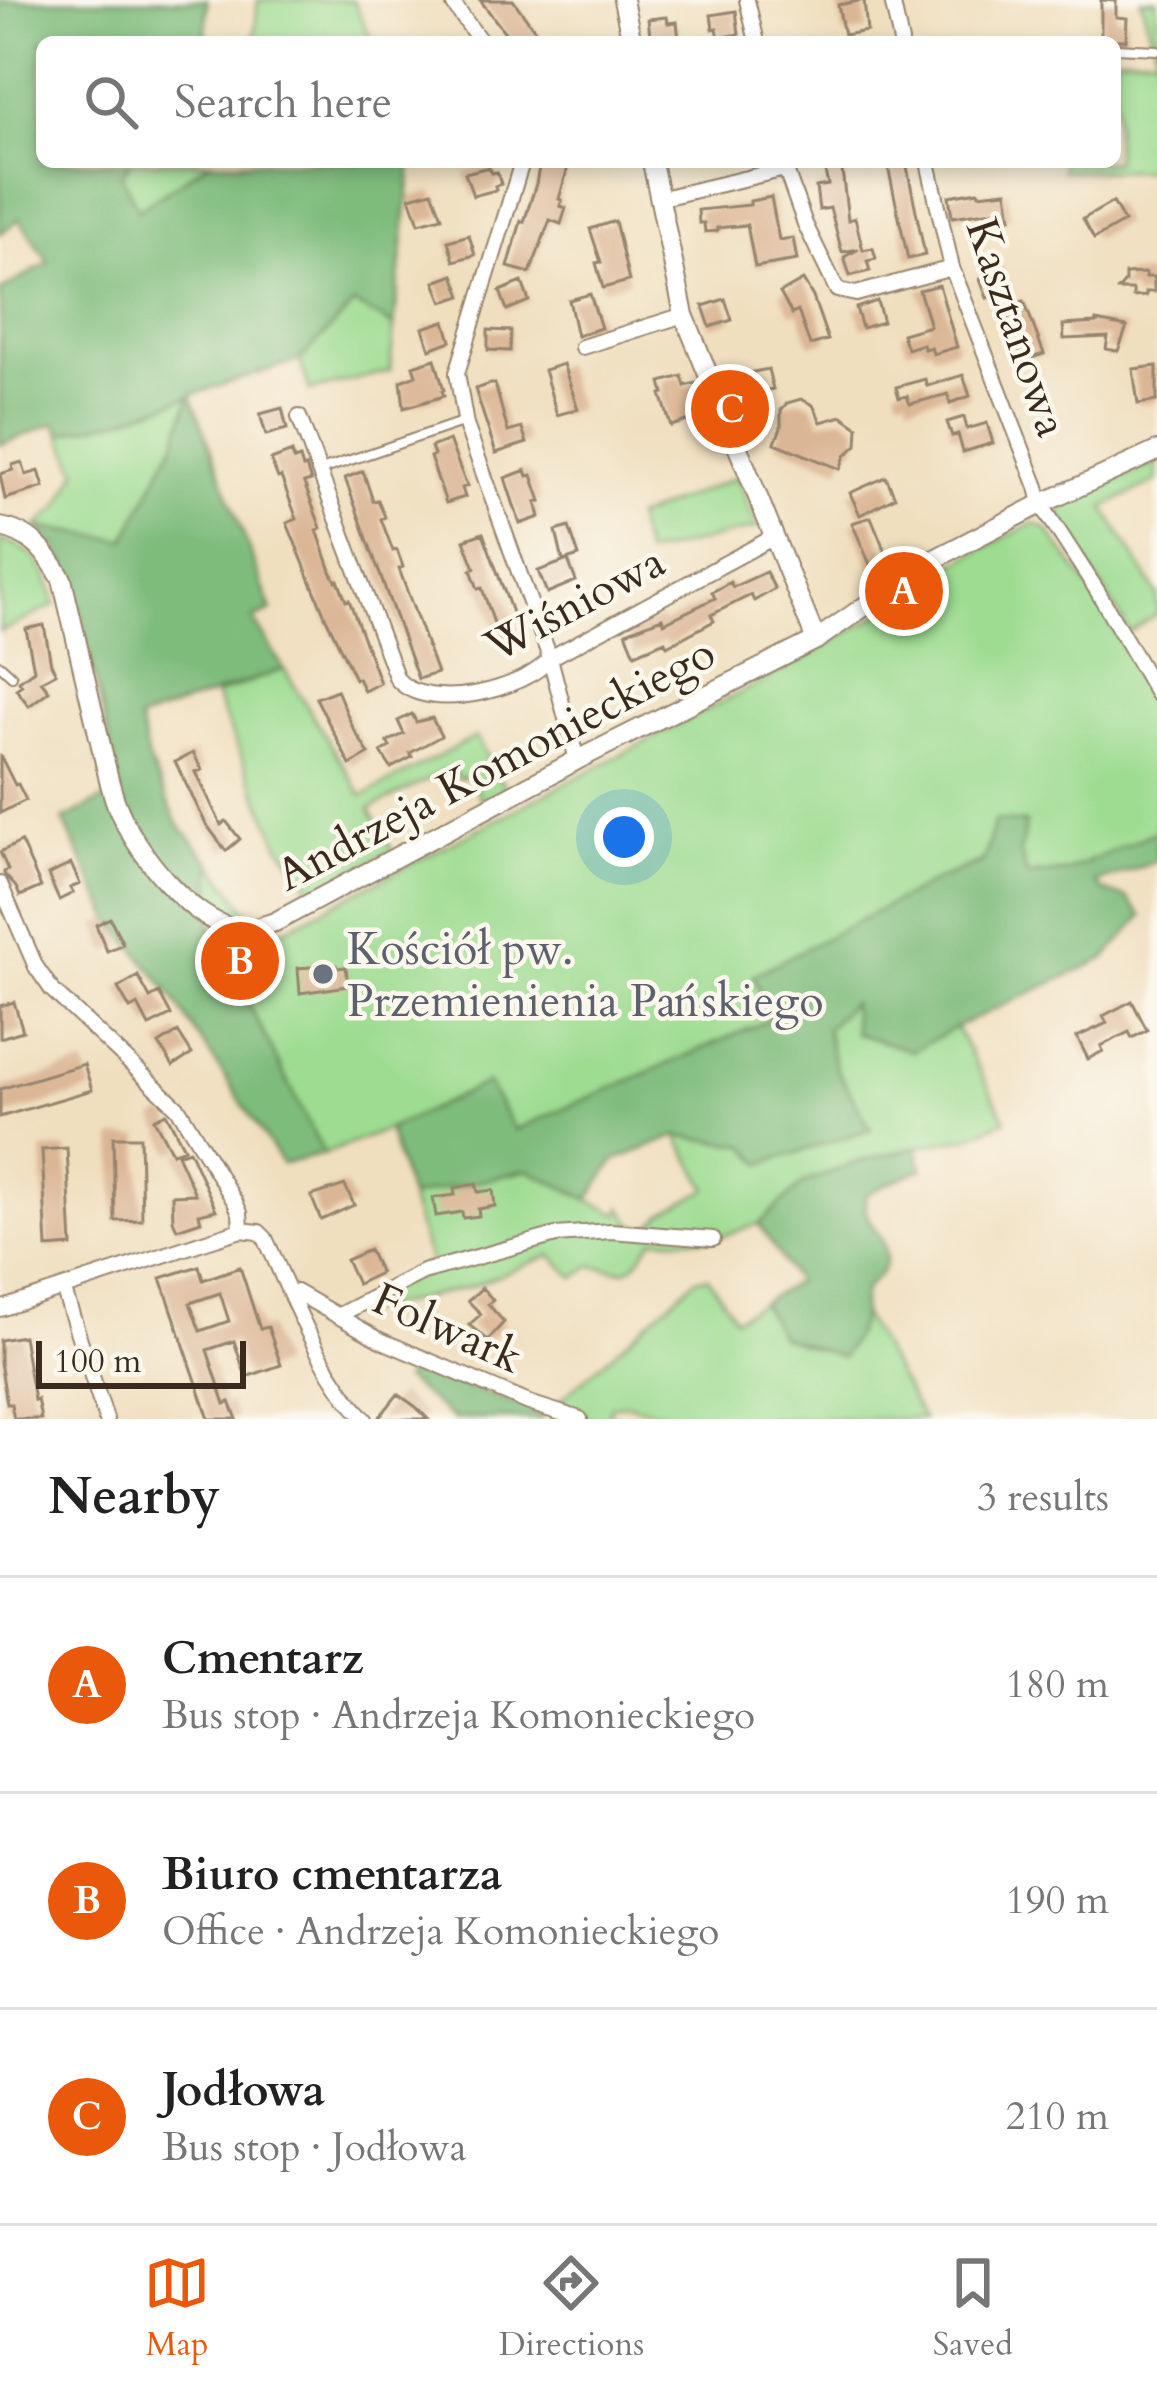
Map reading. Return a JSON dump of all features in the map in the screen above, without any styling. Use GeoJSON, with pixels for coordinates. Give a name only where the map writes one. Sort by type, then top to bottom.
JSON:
{"type":"FeatureCollection","features":[{"type":"Feature","properties":{"kind":"street"},"geometry":{"type":"LineString","coordinates":[[623,0],[631,36]]}},
{"type":"Feature","properties":{"kind":"street"},"geometry":{"type":"LineString","coordinates":[[747,0],[756,36]]}},
{"type":"Feature","properties":{"kind":"street"},"geometry":{"type":"LineString","coordinates":[[892,0],[900,36]]}},
{"type":"Feature","properties":{"kind":"street"},"geometry":{"type":"LineString","coordinates":[[454,5],[477,36]]}},
{"type":"Feature","properties":{"kind":"street"},"geometry":{"type":"LineString","coordinates":[[521,168],[457,374],[465,421],[550,658],[577,760]]}},
{"type":"Feature","properties":{"kind":"street"},"geometry":{"type":"LineString","coordinates":[[653,168],[684,315],[816,640]]}},
{"type":"Feature","properties":{"kind":"street"},"geometry":{"type":"LineString","coordinates":[[658,199],[773,168]]}},
{"type":"Feature","properties":{"kind":"street"},"geometry":{"type":"LineString","coordinates":[[785,168],[837,290],[856,294],[952,268]]}},
{"type":"Feature","properties":{"kind":"street","name":"Kasztanowa"},"geometry":{"type":"LineString","coordinates":[[929,168],[952,268],[1044,508],[1157,694]]}},
{"type":"Feature","properties":{"kind":"street"},"geometry":{"type":"LineString","coordinates":[[582,347],[684,315]]}},
{"type":"Feature","properties":{"kind":"street","name":"Wiśniowa"},"geometry":{"type":"LineString","coordinates":[[299,417],[397,680],[408,691],[452,698],[542,668],[550,658],[772,538]]}},
{"type":"Feature","properties":{"kind":"street","name":"Andrzeja Komonieckiego"},"geometry":{"type":"LineString","coordinates":[[0,527],[28,537],[46,552],[62,579],[118,810],[133,836],[165,879],[206,918],[238,930],[274,922],[577,760],[816,640],[927,563],[1157,451]]}},
{"type":"Feature","properties":{"kind":"street"},"geometry":{"type":"LineString","coordinates":[[0,884],[36,968],[52,990],[178,1108],[235,1202],[241,1230],[0,1310]]}},
{"type":"Feature","properties":{"kind":"street","name":"Folwark"},"geometry":{"type":"LineString","coordinates":[[241,1230],[266,1238],[333,1376],[365,1419]]}},
{"type":"Feature","properties":{"kind":"street"},"geometry":{"type":"LineString","coordinates":[[338,1316],[423,1272],[556,1235],[611,1231],[713,1239]]}},
{"type":"Feature","properties":{"kind":"street"},"geometry":{"type":"LineString","coordinates":[[63,1288],[106,1419]]}},
{"type":"Feature","properties":{"kind":"street","name":"Folwark"},"geometry":{"type":"LineString","coordinates":[[291,1293],[380,1340],[541,1408],[580,1419]]}},
{"type":"Feature","properties":{"kind":"lane"},"geometry":{"type":"LineString","coordinates":[[1121,48],[1157,50]]}},
{"type":"Feature","properties":{"kind":"lane"},"geometry":{"type":"LineString","coordinates":[[320,471],[465,421]]}},
{"type":"Feature","properties":{"kind":"lane"},"geometry":{"type":"LineString","coordinates":[[0,664],[12,676]]}},
{"type":"Feature","properties":{"kind":"green space"},"geometry":{"type":"Polygon","coordinates":[[[0,0],[207,0],[207,36],[36,36],[36,168],[126,168],[121,175],[138,210],[201,168],[411,168],[394,326],[354,304],[300,360],[191,395],[272,611],[253,619],[284,669],[139,720],[148,760],[178,824],[212,863],[214,934],[231,938],[246,951],[227,961],[324,1154],[282,1164],[168,990],[110,918],[63,820],[120,791],[73,577],[56,546],[37,527],[125,540],[177,438],[190,396],[61,434],[55,423],[0,445],[0,291],[49,262],[19,219],[0,234],[0,0]]]}},
{"type":"Feature","properties":{"kind":"green space"},"geometry":{"type":"Polygon","coordinates":[[[258,0],[353,0],[370,36],[255,36],[258,0]]]}},
{"type":"Feature","properties":{"kind":"green space"},"geometry":{"type":"Polygon","coordinates":[[[1141,0],[1157,0],[1157,55],[1141,0]]]}},
{"type":"Feature","properties":{"kind":"green space"},"geometry":{"type":"Polygon","coordinates":[[[1157,55],[1157,170],[1062,171],[1121,168],[1121,56],[1157,55]]]}},
{"type":"Feature","properties":{"kind":"green space"},"geometry":{"type":"Polygon","coordinates":[[[126,168],[201,168],[138,210],[121,175],[126,168]]]}},
{"type":"Feature","properties":{"kind":"green space"},"geometry":{"type":"Polygon","coordinates":[[[355,304],[394,326],[390,371],[310,391],[300,360],[355,304]]]}},
{"type":"Feature","properties":{"kind":"green space"},"geometry":{"type":"Polygon","coordinates":[[[191,395],[177,438],[125,540],[37,527],[60,505],[78,471],[61,434],[191,395]]]}},
{"type":"Feature","properties":{"kind":"green space"},"geometry":{"type":"Polygon","coordinates":[[[1157,462],[1157,481],[1104,507],[1157,594],[1157,614],[1130,632],[1059,518],[1074,498],[1157,462]]]}},
{"type":"Feature","properties":{"kind":"green space"},"geometry":{"type":"Polygon","coordinates":[[[737,477],[757,528],[645,555],[635,518],[737,477]]]}},
{"type":"Feature","properties":{"kind":"green space"},"geometry":{"type":"Polygon","coordinates":[[[1034,523],[1047,529],[1094,594],[1157,705],[1157,831],[1066,872],[1026,875],[1020,852],[939,879],[770,1020],[514,1130],[487,1083],[324,1154],[226,960],[790,667],[897,604],[941,570],[1034,523]]]}},
{"type":"Feature","properties":{"kind":"green space"},"geometry":{"type":"Polygon","coordinates":[[[0,540],[23,548],[38,563],[55,605],[0,632],[0,540]]]}},
{"type":"Feature","properties":{"kind":"green space"},"geometry":{"type":"Polygon","coordinates":[[[284,669],[362,796],[476,737],[506,790],[482,800],[468,776],[459,779],[447,770],[370,809],[392,850],[314,892],[279,844],[215,695],[284,669]]]}},
{"type":"Feature","properties":{"kind":"green space"},"geometry":{"type":"Polygon","coordinates":[[[995,821],[1026,823],[1020,852],[1027,875],[1066,872],[1157,831],[1157,861],[1096,883],[1103,891],[1127,898],[1142,916],[1106,958],[912,1051],[855,1033],[852,1003],[826,1029],[836,1068],[871,1129],[762,1164],[745,1145],[677,1136],[615,1160],[589,1199],[527,1170],[409,1197],[388,1129],[487,1083],[515,1130],[769,1020],[754,975],[939,879],[983,862],[995,821]]]}},
{"type":"Feature","properties":{"kind":"green space"},"geometry":{"type":"Polygon","coordinates":[[[212,863],[253,919],[238,919],[210,905],[212,863]]]}},
{"type":"Feature","properties":{"kind":"green space"},"geometry":{"type":"Polygon","coordinates":[[[853,1001],[911,1051],[956,1027],[1006,1120],[966,1138],[858,1162],[805,1182],[759,1224],[713,1239],[654,1239],[635,1265],[625,1270],[591,1266],[575,1278],[551,1255],[472,1286],[362,1313],[362,1303],[430,1263],[409,1197],[527,1170],[618,1214],[622,1207],[633,1224],[648,1228],[665,1212],[708,1189],[677,1136],[745,1145],[870,1129],[836,1068],[826,1028],[853,1001]]]}},
{"type":"Feature","properties":{"kind":"green space"},"geometry":{"type":"Polygon","coordinates":[[[917,1147],[923,1169],[866,1195],[866,1213],[882,1239],[886,1261],[865,1291],[859,1325],[842,1357],[781,1337],[761,1303],[796,1282],[759,1224],[805,1182],[917,1147]]]}},
{"type":"Feature","properties":{"kind":"green space"},"geometry":{"type":"Polygon","coordinates":[[[708,1277],[735,1318],[761,1303],[781,1337],[842,1357],[863,1316],[923,1419],[688,1419],[626,1404],[610,1407],[610,1419],[584,1419],[554,1406],[696,1279],[708,1277]]]}},
{"type":"Feature","properties":{"kind":"green space"},"geometry":{"type":"Polygon","coordinates":[[[415,1366],[543,1415],[541,1419],[453,1419],[404,1379],[415,1366]]]}},
{"type":"Feature","properties":{"kind":"building"},"geometry":{"type":"Polygon","coordinates":[[[480,0],[513,0],[540,36],[507,36],[480,0]]]}},
{"type":"Feature","properties":{"kind":"building"},"geometry":{"type":"Polygon","coordinates":[[[864,0],[867,31],[844,35],[838,5],[864,0]]]}},
{"type":"Feature","properties":{"kind":"building"},"geometry":{"type":"Polygon","coordinates":[[[1101,0],[1116,1],[1116,17],[1127,18],[1126,40],[1101,36],[1101,0]]]}},
{"type":"Feature","properties":{"kind":"building"},"geometry":{"type":"Polygon","coordinates":[[[736,11],[739,34],[719,36],[711,15],[736,11]]]}},
{"type":"Feature","properties":{"kind":"building"},"geometry":{"type":"Polygon","coordinates":[[[667,17],[668,23],[677,22],[679,36],[650,36],[648,19],[667,17]]]}},
{"type":"Feature","properties":{"kind":"building"},"geometry":{"type":"Polygon","coordinates":[[[489,168],[491,173],[497,172],[501,184],[473,196],[465,173],[489,168]]]}},
{"type":"Feature","properties":{"kind":"building"},"geometry":{"type":"Polygon","coordinates":[[[539,168],[568,168],[559,199],[566,208],[561,224],[550,220],[530,273],[508,267],[539,168]]]}},
{"type":"Feature","properties":{"kind":"building"},"geometry":{"type":"Polygon","coordinates":[[[824,168],[842,168],[848,220],[855,218],[863,250],[873,248],[876,259],[867,261],[870,271],[850,276],[844,257],[859,249],[842,252],[830,208],[819,210],[816,187],[828,185],[824,168]]]}},
{"type":"Feature","properties":{"kind":"building"},"geometry":{"type":"Polygon","coordinates":[[[888,168],[907,168],[925,255],[908,259],[888,168]]]}},
{"type":"Feature","properties":{"kind":"building"},"geometry":{"type":"Polygon","coordinates":[[[432,191],[442,217],[419,223],[410,197],[432,191]]]}},
{"type":"Feature","properties":{"kind":"building"},"geometry":{"type":"Polygon","coordinates":[[[1007,191],[1011,218],[995,221],[993,211],[952,217],[949,196],[1007,191]]]}},
{"type":"Feature","properties":{"kind":"building"},"geometry":{"type":"Polygon","coordinates":[[[771,197],[779,240],[793,238],[797,260],[755,267],[747,225],[705,232],[704,223],[699,223],[698,210],[750,205],[750,201],[771,197]]]}},
{"type":"Feature","properties":{"kind":"building"},"geometry":{"type":"Polygon","coordinates":[[[1113,202],[1124,222],[1094,239],[1083,219],[1113,202]]]}},
{"type":"Feature","properties":{"kind":"building"},"geometry":{"type":"Polygon","coordinates":[[[615,221],[629,281],[603,288],[596,263],[601,262],[590,229],[615,221]]]}},
{"type":"Feature","properties":{"kind":"building"},"geometry":{"type":"Polygon","coordinates":[[[469,235],[475,255],[454,261],[448,241],[469,235]]]}},
{"type":"Feature","properties":{"kind":"building"},"geometry":{"type":"Polygon","coordinates":[[[1000,264],[1016,304],[1024,301],[1044,354],[1031,358],[1029,351],[1020,354],[999,294],[987,298],[980,279],[987,277],[985,270],[1000,264]]]}},
{"type":"Feature","properties":{"kind":"building"},"geometry":{"type":"Polygon","coordinates":[[[1125,274],[1154,277],[1154,292],[1133,297],[1133,290],[1118,290],[1125,274]]]}},
{"type":"Feature","properties":{"kind":"building"},"geometry":{"type":"Polygon","coordinates":[[[454,275],[462,296],[443,302],[435,282],[454,275]]]}},
{"type":"Feature","properties":{"kind":"building"},"geometry":{"type":"Polygon","coordinates":[[[803,280],[828,340],[810,345],[798,311],[792,314],[780,293],[803,280]]]}},
{"type":"Feature","properties":{"kind":"building"},"geometry":{"type":"Polygon","coordinates":[[[522,282],[529,301],[507,310],[500,291],[522,282]]]}},
{"type":"Feature","properties":{"kind":"building"},"geometry":{"type":"Polygon","coordinates":[[[939,285],[957,347],[933,354],[923,344],[907,349],[902,334],[930,326],[919,290],[939,285]]]}},
{"type":"Feature","properties":{"kind":"building"},"geometry":{"type":"Polygon","coordinates":[[[590,294],[601,328],[577,336],[569,300],[590,294]]]}},
{"type":"Feature","properties":{"kind":"building"},"geometry":{"type":"Polygon","coordinates":[[[725,299],[732,320],[710,327],[703,306],[725,299]]]}},
{"type":"Feature","properties":{"kind":"building"},"geometry":{"type":"Polygon","coordinates":[[[877,301],[883,322],[862,328],[856,308],[877,301]]]}},
{"type":"Feature","properties":{"kind":"building"},"geometry":{"type":"Polygon","coordinates":[[[445,321],[451,341],[430,349],[423,328],[445,321]]]}},
{"type":"Feature","properties":{"kind":"building"},"geometry":{"type":"Polygon","coordinates":[[[1096,321],[1127,327],[1118,351],[1106,349],[1108,337],[1064,339],[1063,325],[1096,321]]]}},
{"type":"Feature","properties":{"kind":"building"},"geometry":{"type":"Polygon","coordinates":[[[488,330],[511,331],[510,351],[488,350],[488,330]]]}},
{"type":"Feature","properties":{"kind":"building"},"geometry":{"type":"Polygon","coordinates":[[[435,359],[444,396],[404,408],[401,381],[416,375],[413,366],[435,359]]]}},
{"type":"Feature","properties":{"kind":"building"},"geometry":{"type":"Polygon","coordinates":[[[563,364],[578,409],[557,415],[544,370],[563,364]]]}},
{"type":"Feature","properties":{"kind":"building"},"geometry":{"type":"Polygon","coordinates":[[[1157,366],[1157,401],[1138,404],[1133,369],[1157,366]]]}},
{"type":"Feature","properties":{"kind":"building"},"geometry":{"type":"Polygon","coordinates":[[[768,369],[773,389],[749,394],[744,374],[768,369]]]}},
{"type":"Feature","properties":{"kind":"building"},"geometry":{"type":"Polygon","coordinates":[[[963,375],[970,396],[950,403],[948,394],[910,404],[907,396],[899,398],[896,387],[925,379],[927,386],[963,375]]]}},
{"type":"Feature","properties":{"kind":"building"},"geometry":{"type":"Polygon","coordinates":[[[682,376],[685,386],[696,383],[703,416],[671,426],[661,382],[682,376]]]}},
{"type":"Feature","properties":{"kind":"building"},"geometry":{"type":"Polygon","coordinates":[[[495,384],[508,432],[522,428],[527,443],[496,453],[475,389],[495,384]]]}},
{"type":"Feature","properties":{"kind":"building"},"geometry":{"type":"Polygon","coordinates":[[[801,399],[813,405],[821,422],[842,416],[858,427],[857,445],[840,469],[775,443],[781,410],[801,399]]]}},
{"type":"Feature","properties":{"kind":"building"},"geometry":{"type":"Polygon","coordinates":[[[282,408],[287,429],[266,435],[260,414],[282,408]]]}},
{"type":"Feature","properties":{"kind":"building"},"geometry":{"type":"Polygon","coordinates":[[[964,417],[967,429],[987,423],[993,443],[963,452],[958,434],[952,436],[947,422],[964,417]]]}},
{"type":"Feature","properties":{"kind":"building"},"geometry":{"type":"Polygon","coordinates":[[[449,440],[467,486],[462,488],[465,497],[446,503],[430,457],[434,455],[431,447],[449,440]]]}},
{"type":"Feature","properties":{"kind":"building"},"geometry":{"type":"Polygon","coordinates":[[[292,452],[294,460],[300,458],[306,467],[311,481],[304,483],[331,571],[349,600],[380,683],[364,691],[325,616],[287,523],[297,519],[271,460],[292,452]]]}},
{"type":"Feature","properties":{"kind":"building"},"geometry":{"type":"Polygon","coordinates":[[[22,462],[26,475],[39,471],[44,487],[5,499],[0,474],[22,462]]]}},
{"type":"Feature","properties":{"kind":"building"},"geometry":{"type":"Polygon","coordinates":[[[526,470],[541,501],[536,502],[540,517],[520,524],[505,478],[526,470]]]}},
{"type":"Feature","properties":{"kind":"building"},"geometry":{"type":"Polygon","coordinates":[[[363,471],[373,501],[378,500],[385,517],[381,519],[393,551],[397,550],[403,567],[399,569],[437,673],[418,679],[345,478],[363,471]]]}},
{"type":"Feature","properties":{"kind":"building"},"geometry":{"type":"Polygon","coordinates":[[[886,477],[895,497],[860,515],[850,493],[886,477]]]}},
{"type":"Feature","properties":{"kind":"building"},"geometry":{"type":"Polygon","coordinates":[[[871,517],[890,563],[872,569],[852,523],[871,517]]]}},
{"type":"Feature","properties":{"kind":"building"},"geometry":{"type":"Polygon","coordinates":[[[569,527],[579,556],[563,561],[556,531],[569,527]]]}},
{"type":"Feature","properties":{"kind":"building"},"geometry":{"type":"Polygon","coordinates":[[[483,533],[522,640],[502,647],[464,540],[483,533]]]}},
{"type":"Feature","properties":{"kind":"building"},"geometry":{"type":"Polygon","coordinates":[[[568,560],[576,581],[547,593],[538,571],[568,560]]]}},
{"type":"Feature","properties":{"kind":"building"},"geometry":{"type":"Polygon","coordinates":[[[766,572],[775,589],[711,615],[714,621],[667,646],[665,641],[635,654],[626,632],[662,618],[664,623],[715,598],[712,592],[730,582],[733,587],[766,572]]]}},
{"type":"Feature","properties":{"kind":"building"},"geometry":{"type":"Polygon","coordinates":[[[44,625],[56,673],[41,681],[49,691],[29,706],[16,689],[34,670],[26,629],[44,625]]]}},
{"type":"Feature","properties":{"kind":"building"},"geometry":{"type":"Polygon","coordinates":[[[337,690],[369,754],[350,765],[316,698],[337,690]]]}},
{"type":"Feature","properties":{"kind":"building"},"geometry":{"type":"Polygon","coordinates":[[[412,714],[416,722],[432,718],[441,736],[391,768],[381,752],[390,747],[387,742],[404,734],[398,721],[412,714]]]}},
{"type":"Feature","properties":{"kind":"building"},"geometry":{"type":"Polygon","coordinates":[[[193,753],[202,770],[196,772],[221,825],[226,821],[240,839],[226,851],[206,824],[175,762],[193,753]]]}},
{"type":"Feature","properties":{"kind":"building"},"geometry":{"type":"Polygon","coordinates":[[[0,755],[26,800],[0,813],[0,755]]]}},
{"type":"Feature","properties":{"kind":"building"},"geometry":{"type":"Polygon","coordinates":[[[21,842],[41,887],[20,896],[4,874],[8,870],[0,852],[21,842]]]}},
{"type":"Feature","properties":{"kind":"building"},"geometry":{"type":"Polygon","coordinates":[[[71,864],[80,884],[59,900],[48,875],[71,864]]]}},
{"type":"Feature","properties":{"kind":"building"},"geometry":{"type":"Polygon","coordinates":[[[110,918],[123,944],[107,951],[96,925],[110,918]]]}},
{"type":"Feature","properties":{"kind":"building","name":"Kościół pw. Przemienienia Pańskiego"},"geometry":{"type":"Polygon","coordinates":[[[346,967],[348,986],[300,993],[298,968],[346,967]]]}},
{"type":"Feature","properties":{"kind":"building"},"geometry":{"type":"Polygon","coordinates":[[[138,976],[150,998],[159,993],[171,1015],[149,1026],[138,1005],[130,1009],[118,988],[138,976]]]}},
{"type":"Feature","properties":{"kind":"building"},"geometry":{"type":"Polygon","coordinates":[[[1132,1001],[1147,1030],[1132,1038],[1129,1032],[1101,1046],[1103,1051],[1088,1059],[1077,1037],[1107,1023],[1103,1016],[1132,1001]]]}},
{"type":"Feature","properties":{"kind":"building"},"geometry":{"type":"Polygon","coordinates":[[[14,1002],[23,1031],[0,1038],[0,1006],[14,1002]]]}},
{"type":"Feature","properties":{"kind":"building"},"geometry":{"type":"Polygon","coordinates":[[[178,1032],[192,1054],[173,1066],[159,1044],[178,1032]]]}},
{"type":"Feature","properties":{"kind":"building"},"geometry":{"type":"Polygon","coordinates":[[[84,1064],[92,1090],[0,1117],[0,1089],[84,1064]]]}},
{"type":"Feature","properties":{"kind":"building"},"geometry":{"type":"Polygon","coordinates":[[[166,1113],[184,1148],[172,1153],[154,1119],[166,1113]]]}},
{"type":"Feature","properties":{"kind":"building"},"geometry":{"type":"Polygon","coordinates":[[[113,1137],[140,1137],[142,1220],[115,1221],[113,1137]]]}},
{"type":"Feature","properties":{"kind":"building"},"geometry":{"type":"Polygon","coordinates":[[[67,1148],[72,1246],[47,1248],[42,1150],[67,1148]]]}},
{"type":"Feature","properties":{"kind":"building"},"geometry":{"type":"Polygon","coordinates":[[[189,1150],[216,1210],[199,1214],[201,1221],[177,1229],[172,1195],[195,1194],[177,1154],[189,1150]]]}},
{"type":"Feature","properties":{"kind":"building"},"geometry":{"type":"Polygon","coordinates":[[[476,1184],[478,1192],[493,1190],[495,1206],[478,1209],[479,1216],[463,1218],[462,1212],[436,1216],[433,1198],[455,1195],[454,1188],[476,1184]]]}},
{"type":"Feature","properties":{"kind":"building"},"geometry":{"type":"Polygon","coordinates":[[[345,1185],[354,1205],[321,1220],[311,1196],[345,1185]]]}},
{"type":"Feature","properties":{"kind":"building"},"geometry":{"type":"Polygon","coordinates":[[[369,1250],[380,1273],[357,1284],[346,1260],[369,1250]]]}},
{"type":"Feature","properties":{"kind":"building"},"geometry":{"type":"Polygon","coordinates":[[[199,1266],[203,1280],[240,1267],[260,1329],[268,1327],[281,1365],[246,1377],[234,1341],[207,1350],[225,1404],[230,1402],[237,1419],[209,1419],[161,1278],[199,1266]],[[220,1293],[190,1303],[200,1331],[229,1321],[220,1293]]]}},
{"type":"Feature","properties":{"kind":"building"},"geometry":{"type":"Polygon","coordinates":[[[482,1288],[493,1300],[488,1304],[504,1322],[488,1340],[469,1325],[481,1314],[468,1301],[482,1288]]]}},
{"type":"Feature","properties":{"kind":"building"},"geometry":{"type":"Polygon","coordinates":[[[23,1336],[41,1419],[14,1419],[11,1404],[7,1404],[0,1340],[23,1336]]]}},
{"type":"Feature","properties":{"kind":"building"},"geometry":{"type":"Polygon","coordinates":[[[398,1394],[416,1407],[428,1419],[378,1419],[398,1394]]]}},
{"type":"Feature","properties":{"kind":"place","name":"Jodłowa"},"geometry":{"type":"Point","coordinates":[730,409]}},
{"type":"Feature","properties":{"kind":"place","name":"Cmentarz"},"geometry":{"type":"Point","coordinates":[904,591]}},
{"type":"Feature","properties":{"kind":"place","name":"Biuro cmentarza"},"geometry":{"type":"Point","coordinates":[240,961]}},
{"type":"Feature","properties":{"kind":"place","name":"Kościół pw. Przemienienia Pańskiego"},"geometry":{"type":"Point","coordinates":[323,974]}}]}
